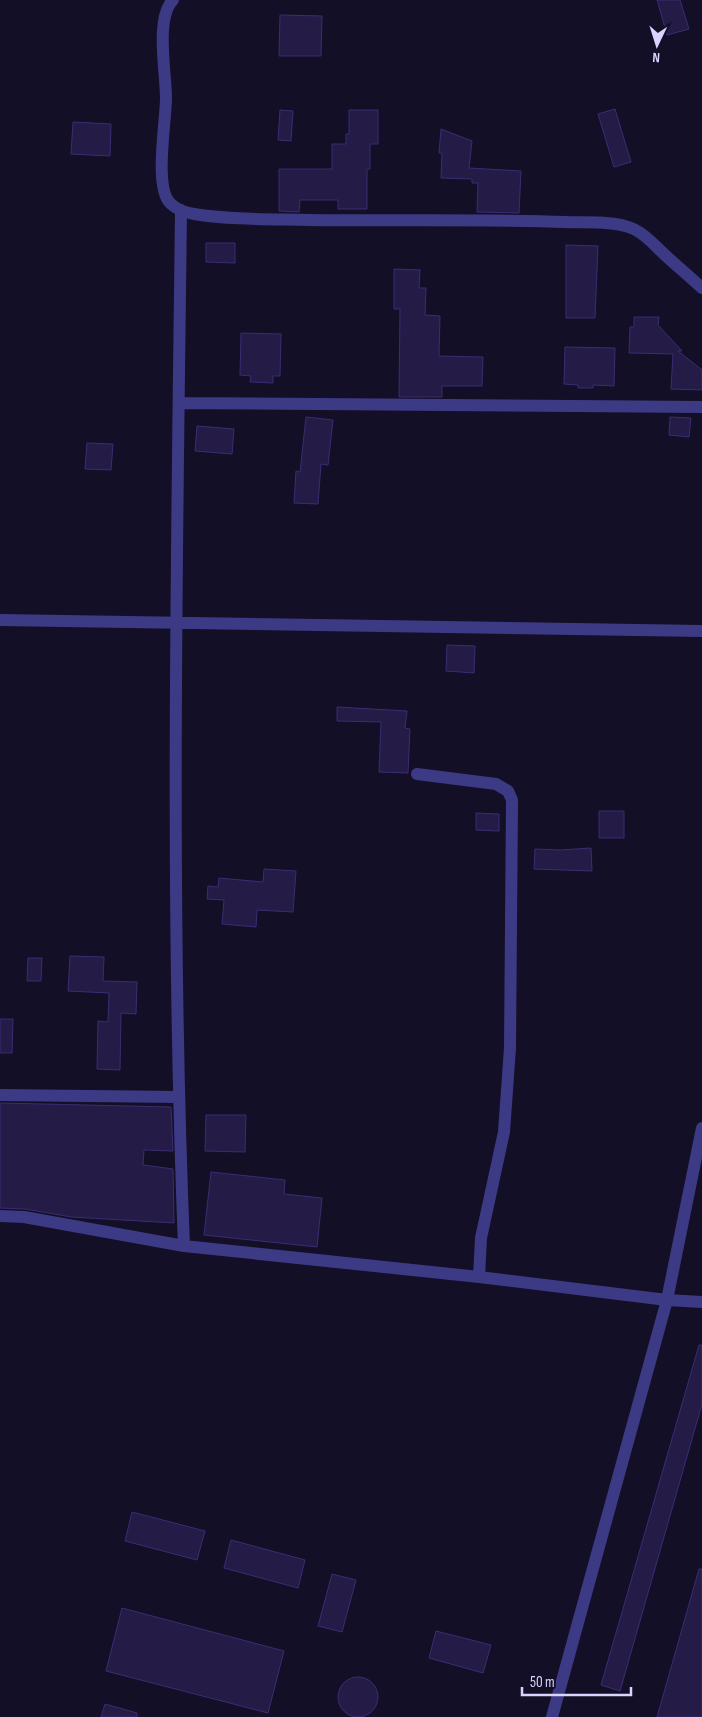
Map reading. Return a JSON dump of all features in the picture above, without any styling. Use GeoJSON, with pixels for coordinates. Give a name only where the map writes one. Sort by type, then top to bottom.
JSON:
{"type":"FeatureCollection","features":[{"type":"Feature","properties":{"kind":"street"},"geometry":{"type":"LineString","coordinates":[[173,0],[164,14],[163,26],[166,98],[161,179],[164,193],[170,203],[181,210],[193,214],[243,218],[373,221],[508,220],[625,226],[638,231],[651,241],[702,288]]}},
{"type":"Feature","properties":{"kind":"street"},"geometry":{"type":"LineString","coordinates":[[181,210],[176,622],[178,1097],[184,1246]]}},
{"type":"Feature","properties":{"kind":"street"},"geometry":{"type":"LineString","coordinates":[[179,403],[702,407]]}},
{"type":"Feature","properties":{"kind":"street"},"geometry":{"type":"LineString","coordinates":[[0,620],[702,631]]}},
{"type":"Feature","properties":{"kind":"street"},"geometry":{"type":"LineString","coordinates":[[417,774],[496,784],[508,791],[512,800],[510,1048],[504,1132],[481,1238],[479,1277]]}},
{"type":"Feature","properties":{"kind":"street"},"geometry":{"type":"LineString","coordinates":[[0,1095],[178,1097]]}},
{"type":"Feature","properties":{"kind":"street"},"geometry":{"type":"LineString","coordinates":[[555,1716],[667,1300],[702,1128]]}},
{"type":"Feature","properties":{"kind":"street"},"geometry":{"type":"LineString","coordinates":[[0,1216],[24,1218],[184,1246],[479,1277],[667,1300],[702,1302]]}},
{"type":"Feature","properties":{"kind":"building"},"geometry":{"type":"Polygon","coordinates":[[[657,0],[680,0],[689,29],[667,35],[657,0]]]}},
{"type":"Feature","properties":{"kind":"building"},"geometry":{"type":"Polygon","coordinates":[[[280,15],[322,16],[321,56],[279,56],[280,15]]]}},
{"type":"Feature","properties":{"kind":"building"},"geometry":{"type":"Polygon","coordinates":[[[615,109],[631,162],[614,167],[598,114],[615,109]]]}},
{"type":"Feature","properties":{"kind":"building"},"geometry":{"type":"Polygon","coordinates":[[[280,110],[293,111],[291,141],[278,140],[280,110]]]}},
{"type":"Feature","properties":{"kind":"building"},"geometry":{"type":"Polygon","coordinates":[[[349,110],[378,110],[378,144],[370,144],[370,169],[367,169],[367,209],[338,209],[338,200],[300,200],[299,212],[279,211],[279,169],[332,169],[332,144],[346,144],[346,134],[349,134],[349,110]]]}},
{"type":"Feature","properties":{"kind":"building"},"geometry":{"type":"Polygon","coordinates":[[[73,122],[111,124],[110,156],[71,154],[73,122]]]}},
{"type":"Feature","properties":{"kind":"building"},"geometry":{"type":"Polygon","coordinates":[[[441,129],[472,141],[469,168],[521,171],[519,213],[477,212],[478,183],[472,183],[472,179],[441,178],[442,153],[439,153],[441,129]]]}},
{"type":"Feature","properties":{"kind":"building"},"geometry":{"type":"Polygon","coordinates":[[[206,243],[235,243],[235,263],[206,262],[206,243]]]}},
{"type":"Feature","properties":{"kind":"building"},"geometry":{"type":"Polygon","coordinates":[[[566,245],[598,246],[595,318],[566,318],[566,245]]]}},
{"type":"Feature","properties":{"kind":"building"},"geometry":{"type":"Polygon","coordinates":[[[394,269],[420,270],[419,288],[426,288],[425,315],[440,316],[439,356],[483,357],[482,386],[442,386],[442,397],[399,397],[400,309],[394,309],[394,269]]]}},
{"type":"Feature","properties":{"kind":"building"},"geometry":{"type":"Polygon","coordinates":[[[634,317],[659,317],[658,325],[682,351],[678,351],[702,370],[702,390],[671,389],[673,354],[629,353],[630,327],[634,327],[634,317]]]}},
{"type":"Feature","properties":{"kind":"building"},"geometry":{"type":"Polygon","coordinates":[[[241,333],[281,334],[280,376],[273,376],[273,383],[250,382],[251,376],[240,375],[241,333]]]}},
{"type":"Feature","properties":{"kind":"building"},"geometry":{"type":"Polygon","coordinates":[[[565,347],[615,348],[614,386],[593,385],[593,388],[578,388],[578,385],[564,384],[565,347]]]}},
{"type":"Feature","properties":{"kind":"building"},"geometry":{"type":"Polygon","coordinates":[[[306,417],[333,420],[328,465],[321,464],[318,504],[294,503],[296,471],[300,472],[306,417]]]}},
{"type":"Feature","properties":{"kind":"building"},"geometry":{"type":"Polygon","coordinates":[[[670,417],[691,418],[689,437],[669,435],[670,417]]]}},
{"type":"Feature","properties":{"kind":"building"},"geometry":{"type":"Polygon","coordinates":[[[197,426],[234,429],[232,454],[195,451],[197,426]]]}},
{"type":"Feature","properties":{"kind":"building"},"geometry":{"type":"Polygon","coordinates":[[[87,443],[113,444],[111,470],[85,469],[87,443]]]}},
{"type":"Feature","properties":{"kind":"building"},"geometry":{"type":"Polygon","coordinates":[[[447,645],[475,646],[474,673],[446,671],[447,645]]]}},
{"type":"Feature","properties":{"kind":"building"},"geometry":{"type":"Polygon","coordinates":[[[337,707],[407,711],[405,728],[410,729],[408,773],[379,772],[381,722],[337,721],[337,707]]]}},
{"type":"Feature","properties":{"kind":"building"},"geometry":{"type":"Polygon","coordinates":[[[599,811],[624,811],[624,838],[599,838],[599,811]]]}},
{"type":"Feature","properties":{"kind":"building"},"geometry":{"type":"Polygon","coordinates":[[[476,813],[499,814],[499,831],[476,830],[476,813]]]}},
{"type":"Feature","properties":{"kind":"building"},"geometry":{"type":"Polygon","coordinates":[[[591,848],[592,871],[534,869],[535,849],[591,848]]]}},
{"type":"Feature","properties":{"kind":"building"},"geometry":{"type":"Polygon","coordinates":[[[264,869],[296,871],[293,912],[257,910],[256,927],[222,924],[224,900],[207,899],[208,886],[218,887],[219,878],[263,882],[264,869]]]}},
{"type":"Feature","properties":{"kind":"building"},"geometry":{"type":"Polygon","coordinates":[[[70,956],[104,957],[103,981],[137,982],[136,1014],[121,1013],[120,1070],[97,1069],[98,1021],[108,1022],[109,993],[68,991],[70,956]]]}},
{"type":"Feature","properties":{"kind":"building"},"geometry":{"type":"Polygon","coordinates":[[[28,958],[42,958],[41,981],[27,981],[28,958]]]}},
{"type":"Feature","properties":{"kind":"building"},"geometry":{"type":"Polygon","coordinates":[[[0,1019],[13,1019],[12,1053],[0,1053],[0,1019]]]}},
{"type":"Feature","properties":{"kind":"building"},"geometry":{"type":"Polygon","coordinates":[[[0,1103],[171,1107],[173,1151],[144,1150],[143,1165],[173,1169],[174,1223],[71,1217],[25,1209],[0,1208],[0,1103]]]}},
{"type":"Feature","properties":{"kind":"building"},"geometry":{"type":"Polygon","coordinates":[[[206,1115],[246,1115],[245,1152],[205,1151],[206,1115]]]}},
{"type":"Feature","properties":{"kind":"building"},"geometry":{"type":"Polygon","coordinates":[[[211,1172],[285,1180],[284,1194],[322,1198],[317,1247],[204,1235],[211,1172]]]}},
{"type":"Feature","properties":{"kind":"building"},"geometry":{"type":"Polygon","coordinates":[[[699,1345],[702,1345],[702,1404],[620,1691],[601,1685],[699,1345]]]}},
{"type":"Feature","properties":{"kind":"building"},"geometry":{"type":"Polygon","coordinates":[[[132,1512],[205,1531],[197,1560],[125,1541],[132,1512]]]}},
{"type":"Feature","properties":{"kind":"building"},"geometry":{"type":"Polygon","coordinates":[[[231,1540],[305,1560],[298,1588],[224,1568],[231,1540]]]}},
{"type":"Feature","properties":{"kind":"building"},"geometry":{"type":"Polygon","coordinates":[[[699,1569],[702,1569],[702,1717],[657,1717],[699,1569]]]}},
{"type":"Feature","properties":{"kind":"building"},"geometry":{"type":"Polygon","coordinates":[[[332,1574],[356,1580],[342,1632],[318,1626],[332,1574]]]}},
{"type":"Feature","properties":{"kind":"building"},"geometry":{"type":"Polygon","coordinates":[[[122,1608],[284,1651],[268,1713],[106,1671],[122,1608]]]}},
{"type":"Feature","properties":{"kind":"building"},"geometry":{"type":"Polygon","coordinates":[[[436,1631],[491,1645],[483,1673],[429,1658],[436,1631]]]}},
{"type":"Feature","properties":{"kind":"building"},"geometry":{"type":"Polygon","coordinates":[[[354,1677],[362,1677],[369,1680],[375,1686],[378,1697],[375,1708],[369,1714],[362,1717],[354,1717],[347,1714],[341,1708],[338,1701],[338,1693],[341,1686],[347,1680],[354,1677]]]}},
{"type":"Feature","properties":{"kind":"building"},"geometry":{"type":"Polygon","coordinates":[[[105,1704],[137,1713],[137,1717],[101,1717],[105,1704]]]}}]}
